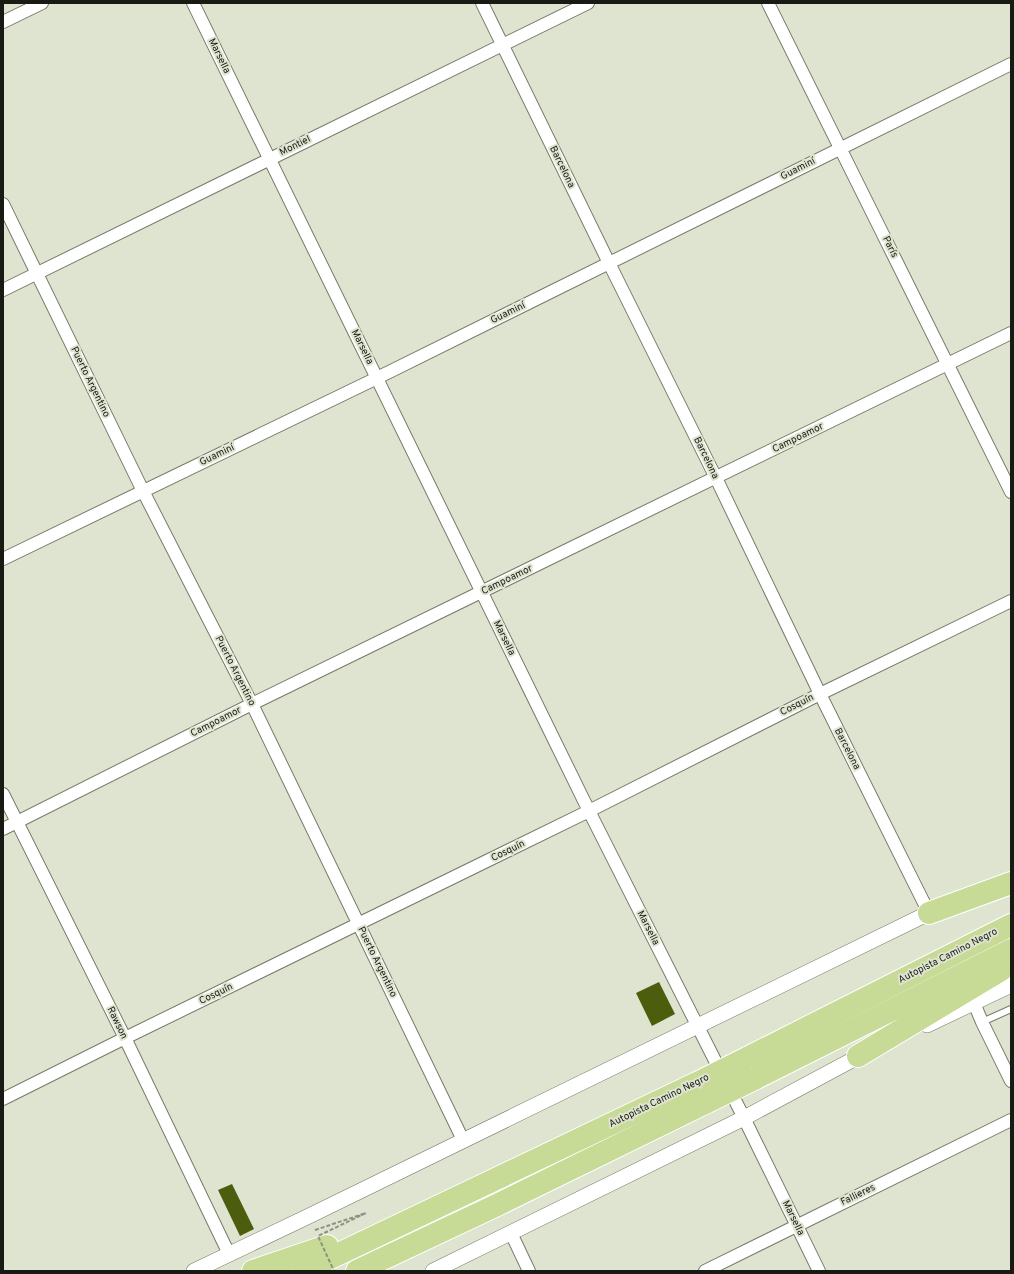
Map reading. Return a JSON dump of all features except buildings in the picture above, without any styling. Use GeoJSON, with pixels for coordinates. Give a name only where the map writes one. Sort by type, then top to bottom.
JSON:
{"type":"FeatureCollection","features":[{"type":"Feature","properties":{"kind":"highway"},"geometry":{"type":"LineString","coordinates":[[929,912],[1011,883]]}},
{"type":"Feature","properties":{"kind":"highway","name":"Autopista Camino Negro"},"geometry":{"type":"LineString","coordinates":[[357,1271],[497,1205],[702,1093],[747,1058],[1011,924]]}},
{"type":"Feature","properties":{"kind":"highway","name":"Autopista Camino Negro"},"geometry":{"type":"LineString","coordinates":[[303,1271],[416,1217],[702,1093],[754,1079],[1011,950]]}},
{"type":"Feature","properties":{"kind":"highway"},"geometry":{"type":"LineString","coordinates":[[858,1056],[1011,964]]}},
{"type":"Feature","properties":{"kind":"highway"},"geometry":{"type":"LineString","coordinates":[[375,1271],[443,1236],[497,1205]]}},
{"type":"Feature","properties":{"kind":"highway"},"geometry":{"type":"LineString","coordinates":[[253,1271],[416,1217]]}},
{"type":"Feature","properties":{"kind":"street"},"geometry":{"type":"LineString","coordinates":[[3,22],[42,3]]}},
{"type":"Feature","properties":{"kind":"street","name":"Marsella"},"geometry":{"type":"LineString","coordinates":[[193,3],[589,811],[744,1118],[819,1271]]}},
{"type":"Feature","properties":{"kind":"street","name":"Barcelona"},"geometry":{"type":"LineString","coordinates":[[482,3],[609,264],[716,478],[820,694],[929,912]]}},
{"type":"Feature","properties":{"kind":"street","name":"Montiel"},"geometry":{"type":"LineString","coordinates":[[3,290],[588,3]]}},
{"type":"Feature","properties":{"kind":"street","name":"París"},"geometry":{"type":"LineString","coordinates":[[768,3],[1011,492]]}},
{"type":"Feature","properties":{"kind":"street","name":"Guaminí"},"geometry":{"type":"LineString","coordinates":[[3,559],[377,378],[1011,64]]}},
{"type":"Feature","properties":{"kind":"street","name":"Puerto Argentino"},"geometry":{"type":"LineString","coordinates":[[3,204],[143,491],[252,704],[463,1140]]}},
{"type":"Feature","properties":{"kind":"street","name":"Campoamor"},"geometry":{"type":"LineString","coordinates":[[3,828],[252,704],[1011,333]]}},
{"type":"Feature","properties":{"kind":"street","name":"Cosquín"},"geometry":{"type":"LineString","coordinates":[[3,1099],[589,811],[820,694],[1011,601]]}},
{"type":"Feature","properties":{"kind":"street","name":"Rawson"},"geometry":{"type":"LineString","coordinates":[[3,794],[125,1038],[228,1254]]}},
{"type":"Feature","properties":{"kind":"street"},"geometry":{"type":"LineString","coordinates":[[194,1271],[1011,872]]}},
{"type":"Feature","properties":{"kind":"street"},"geometry":{"type":"LineString","coordinates":[[433,1271],[744,1118],[858,1056],[1011,985]]}},
{"type":"Feature","properties":{"kind":"street"},"geometry":{"type":"LineString","coordinates":[[974,1003],[1011,1080]]}},
{"type":"Feature","properties":{"kind":"street","name":"Fallieres"},"geometry":{"type":"LineString","coordinates":[[705,1271],[1011,1120]]}},
{"type":"Feature","properties":{"kind":"street"},"geometry":{"type":"LineString","coordinates":[[511,1233],[529,1271]]}},
{"type":"Feature","properties":{"kind":"lane"},"geometry":{"type":"LineString","coordinates":[[982,1022],[1011,1009]]}},
{"type":"Feature","properties":{"kind":"path"},"geometry":{"type":"LineString","coordinates":[[315,1230],[366,1213],[318,1236],[334,1271]]}}]}
